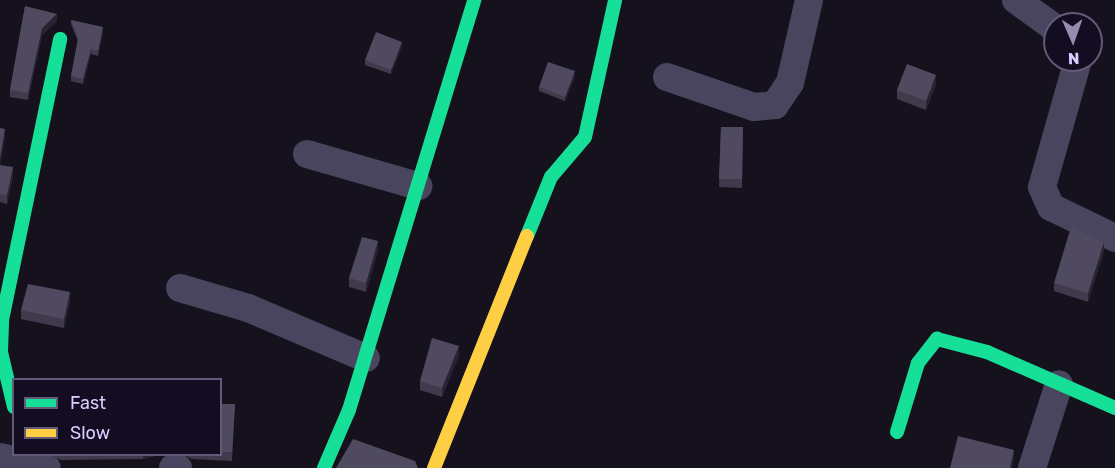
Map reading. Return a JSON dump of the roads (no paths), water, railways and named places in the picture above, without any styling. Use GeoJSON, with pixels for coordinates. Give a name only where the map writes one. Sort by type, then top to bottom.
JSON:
{"type":"FeatureCollection","features":[{"type":"Feature","properties":{"kind":"street"},"geometry":{"type":"LineString","coordinates":[[324,468],[366,358],[474,0]]}},
{"type":"Feature","properties":{"kind":"street"},"geometry":{"type":"LineString","coordinates":[[434,468],[459,418],[551,177],[585,136],[615,0]]}},
{"type":"Feature","properties":{"kind":"street"},"geometry":{"type":"LineString","coordinates":[[667,77],[754,107],[775,105],[790,83],[808,0]]}},
{"type":"Feature","properties":{"kind":"street"},"geometry":{"type":"LineString","coordinates":[[1016,0],[1043,19]]}},
{"type":"Feature","properties":{"kind":"street"},"geometry":{"type":"LineString","coordinates":[[12,399],[1,352],[2,320],[60,39]]}},
{"type":"Feature","properties":{"kind":"street"},"geometry":{"type":"LineString","coordinates":[[1075,72],[1042,187],[1052,207],[1115,238]]}},
{"type":"Feature","properties":{"kind":"street"},"geometry":{"type":"LineString","coordinates":[[307,154],[418,186]]}},
{"type":"Feature","properties":{"kind":"street"},"geometry":{"type":"LineString","coordinates":[[180,288],[248,308],[366,358]]}},
{"type":"Feature","properties":{"kind":"street"},"geometry":{"type":"LineString","coordinates":[[897,432],[918,363],[937,339],[970,346],[1115,408]]}},
{"type":"Feature","properties":{"kind":"street"},"geometry":{"type":"LineString","coordinates":[[1032,468],[1059,384]]}},
{"type":"Feature","properties":{"kind":"street"},"geometry":{"type":"LineString","coordinates":[[173,468],[178,468]]}}]}
